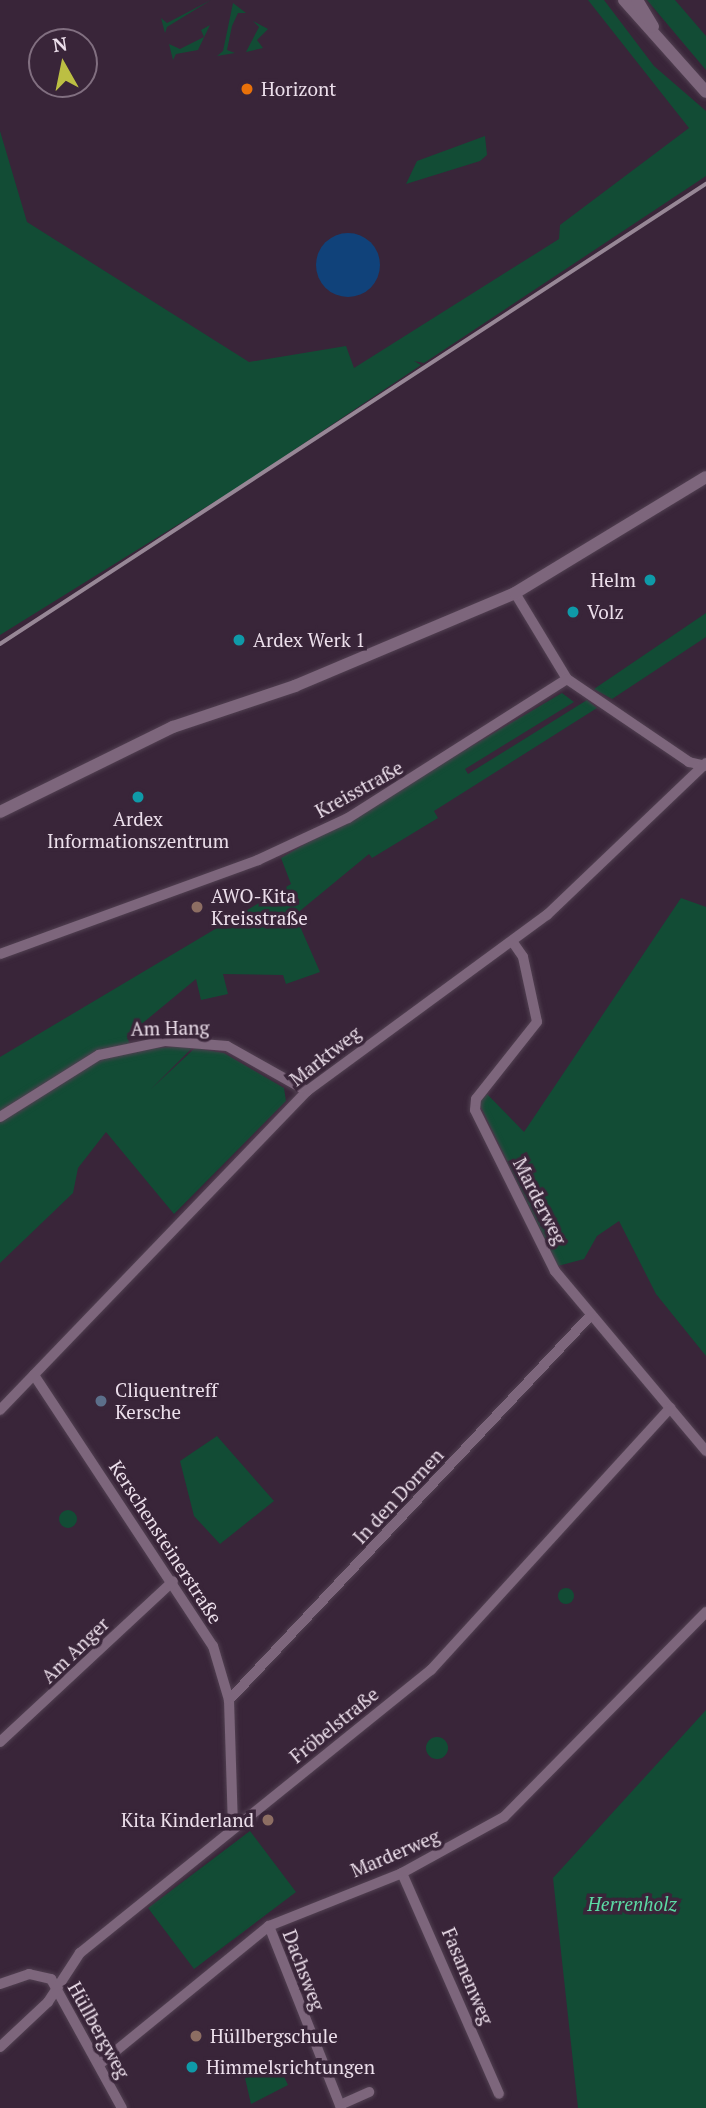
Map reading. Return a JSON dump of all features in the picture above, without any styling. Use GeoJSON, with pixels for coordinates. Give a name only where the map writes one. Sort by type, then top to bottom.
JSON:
{"type":"FeatureCollection","features":[{"type":"Feature","properties":{"kind":"street"},"geometry":{"type":"LineString","coordinates":[[624,0],[706,92]]}},
{"type":"Feature","properties":{"kind":"street"},"geometry":{"type":"LineString","coordinates":[[637,0],[662,43]]}},
{"type":"Feature","properties":{"kind":"street"},"geometry":{"type":"LineString","coordinates":[[0,812],[173,727],[295,686],[515,593],[706,477]]}},
{"type":"Feature","properties":{"kind":"street"},"geometry":{"type":"LineString","coordinates":[[515,593],[567,679],[705,765]]}},
{"type":"Feature","properties":{"kind":"street","name":"Kreisstraße"},"geometry":{"type":"LineString","coordinates":[[0,954],[258,860],[348,818],[567,679]]}},
{"type":"Feature","properties":{"kind":"street","name":"Marktweg"},"geometry":{"type":"LineString","coordinates":[[0,1410],[307,1091],[512,941],[705,765]]}},
{"type":"Feature","properties":{"kind":"street","name":"Marderweg"},"geometry":{"type":"LineString","coordinates":[[512,941],[523,957],[537,1022],[476,1099],[475,1110],[555,1271],[706,1451]]}},
{"type":"Feature","properties":{"kind":"street","name":"Am Hang"},"geometry":{"type":"LineString","coordinates":[[0,1116],[99,1055],[165,1041],[227,1046],[307,1091]]}},
{"type":"Feature","properties":{"kind":"street","name":"In den Dornen"},"geometry":{"type":"LineString","coordinates":[[229,1700],[591,1315]]}},
{"type":"Feature","properties":{"kind":"street","name":"Kerschensteinerstraße"},"geometry":{"type":"LineString","coordinates":[[34,1375],[173,1581],[213,1646],[229,1700],[233,1828]]}},
{"type":"Feature","properties":{"kind":"street","name":"Fröbelstraße"},"geometry":{"type":"LineString","coordinates":[[0,2047],[57,1989],[80,1953],[431,1670],[670,1408]]}},
{"type":"Feature","properties":{"kind":"street","name":"Am Anger"},"geometry":{"type":"LineString","coordinates":[[0,1742],[173,1581]]}},
{"type":"Feature","properties":{"kind":"street","name":"Marderweg"},"geometry":{"type":"LineString","coordinates":[[101,2063],[269,1926],[402,1873],[504,1816],[706,1612]]}},
{"type":"Feature","properties":{"kind":"street","name":"Fasanenweg"},"geometry":{"type":"LineString","coordinates":[[402,1873],[499,2094]]}},
{"type":"Feature","properties":{"kind":"street","name":"Dachsweg"},"geometry":{"type":"LineString","coordinates":[[269,1926],[341,2106],[369,2092]]}},
{"type":"Feature","properties":{"kind":"street","name":"Hüllbergweg"},"geometry":{"type":"LineString","coordinates":[[0,1984],[35,1974],[57,1989],[101,2063],[122,2108]]}},
{"type":"Feature","properties":{"kind":"green space"},"geometry":{"type":"Polygon","coordinates":[[[211,0],[167,27],[165,33],[161,18],[167,23],[211,0]]]}},
{"type":"Feature","properties":{"kind":"green space"},"geometry":{"type":"Polygon","coordinates":[[[588,0],[604,0],[654,66],[706,111],[706,176],[424,363],[414,361],[421,365],[240,486],[0,635],[0,131],[27,222],[249,362],[346,346],[354,368],[559,239],[560,225],[689,128],[588,0]]]}},
{"type":"Feature","properties":{"kind":"green space"},"geometry":{"type":"Polygon","coordinates":[[[647,0],[675,0],[706,36],[706,70],[647,0]]]}},
{"type":"Feature","properties":{"kind":"green space"},"geometry":{"type":"Polygon","coordinates":[[[233,3],[246,13],[238,13],[232,26],[227,50],[235,53],[217,56],[223,51],[233,3]]]}},
{"type":"Feature","properties":{"kind":"green space"},"geometry":{"type":"Polygon","coordinates":[[[253,21],[268,29],[257,40],[263,48],[246,52],[259,27],[253,21]]]}},
{"type":"Feature","properties":{"kind":"green space"},"geometry":{"type":"Polygon","coordinates":[[[210,25],[198,50],[176,54],[173,60],[169,44],[180,49],[204,37],[201,30],[210,25]]]}},
{"type":"Feature","properties":{"kind":"green space"},"geometry":{"type":"Polygon","coordinates":[[[485,136],[487,155],[480,161],[406,184],[417,161],[485,136]]]}},
{"type":"Feature","properties":{"kind":"green space"},"geometry":{"type":"Polygon","coordinates":[[[706,613],[706,637],[612,699],[594,689],[706,613]]]}},
{"type":"Feature","properties":{"kind":"green space"},"geometry":{"type":"Polygon","coordinates":[[[562,693],[574,702],[465,769],[468,774],[587,700],[597,708],[434,811],[438,818],[372,858],[369,854],[295,915],[320,972],[286,984],[283,975],[223,974],[228,994],[201,1000],[196,979],[127,1036],[131,1049],[194,1046],[151,1089],[195,1048],[224,1053],[284,1088],[286,1101],[174,1214],[106,1132],[78,1168],[73,1193],[0,1263],[0,1057],[291,884],[281,858],[562,693]]]}},
{"type":"Feature","properties":{"kind":"green space"},"geometry":{"type":"Polygon","coordinates":[[[681,898],[706,907],[706,1356],[656,1294],[619,1221],[597,1236],[584,1259],[558,1266],[479,1103],[487,1094],[524,1132],[681,898]]]}},
{"type":"Feature","properties":{"kind":"green space"},"geometry":{"type":"Polygon","coordinates":[[[217,1436],[274,1501],[220,1544],[194,1516],[180,1461],[217,1436]]]}},
{"type":"Feature","properties":{"kind":"green space"},"geometry":{"type":"Polygon","coordinates":[[[68,1510],[74,1513],[77,1519],[74,1525],[68,1528],[62,1525],[59,1519],[62,1513],[68,1510]]]}},
{"type":"Feature","properties":{"kind":"green space"},"geometry":{"type":"Polygon","coordinates":[[[566,1588],[572,1590],[572,1602],[566,1604],[560,1602],[558,1596],[560,1590],[566,1588]]]}},
{"type":"Feature","properties":{"kind":"green space","name":"Herrenholz"},"geometry":{"type":"Polygon","coordinates":[[[706,1710],[706,2108],[578,2108],[553,1878],[706,1710]]]}},
{"type":"Feature","properties":{"kind":"green space"},"geometry":{"type":"Polygon","coordinates":[[[437,1737],[445,1740],[448,1748],[445,1756],[437,1759],[429,1756],[426,1748],[429,1740],[437,1737]]]}},
{"type":"Feature","properties":{"kind":"green space"},"geometry":{"type":"Polygon","coordinates":[[[250,1831],[296,1892],[194,1969],[148,1908],[250,1831]]]}},
{"type":"Feature","properties":{"kind":"green space"},"geometry":{"type":"Polygon","coordinates":[[[280,2068],[288,2085],[251,2104],[245,2078],[280,2068]]]}},
{"type":"Feature","properties":{"kind":"water"},"geometry":{"type":"Polygon","coordinates":[[[348,233],[366,239],[374,247],[380,265],[374,283],[366,291],[348,297],[330,291],[322,283],[316,265],[322,247],[330,239],[348,233]]]}},
{"type":"Feature","properties":{"kind":"railway"},"geometry":{"type":"LineString","coordinates":[[0,644],[706,184]]}},
{"type":"Feature","properties":{"kind":"place","name":"Horizont"},"geometry":{"type":"Point","coordinates":[247,89]}},
{"type":"Feature","properties":{"kind":"place","name":"Helm"},"geometry":{"type":"Point","coordinates":[650,580]}},
{"type":"Feature","properties":{"kind":"place","name":"Volz"},"geometry":{"type":"Point","coordinates":[573,612]}},
{"type":"Feature","properties":{"kind":"place","name":"Ardex Werk 1"},"geometry":{"type":"Point","coordinates":[239,640]}},
{"type":"Feature","properties":{"kind":"place","name":"Ardex Informationszentrum"},"geometry":{"type":"Point","coordinates":[138,797]}},
{"type":"Feature","properties":{"kind":"place","name":"AWO-Kita Kreisstraße"},"geometry":{"type":"Point","coordinates":[197,907]}},
{"type":"Feature","properties":{"kind":"place","name":"Cliquentreff Kersche"},"geometry":{"type":"Point","coordinates":[101,1401]}},
{"type":"Feature","properties":{"kind":"place","name":"Kita Kinderland"},"geometry":{"type":"Point","coordinates":[268,1820]}},
{"type":"Feature","properties":{"kind":"place","name":"Hüllbergschule"},"geometry":{"type":"Point","coordinates":[196,2036]}},
{"type":"Feature","properties":{"kind":"place","name":"Himmelsrichtungen"},"geometry":{"type":"Point","coordinates":[192,2067]}}]}
